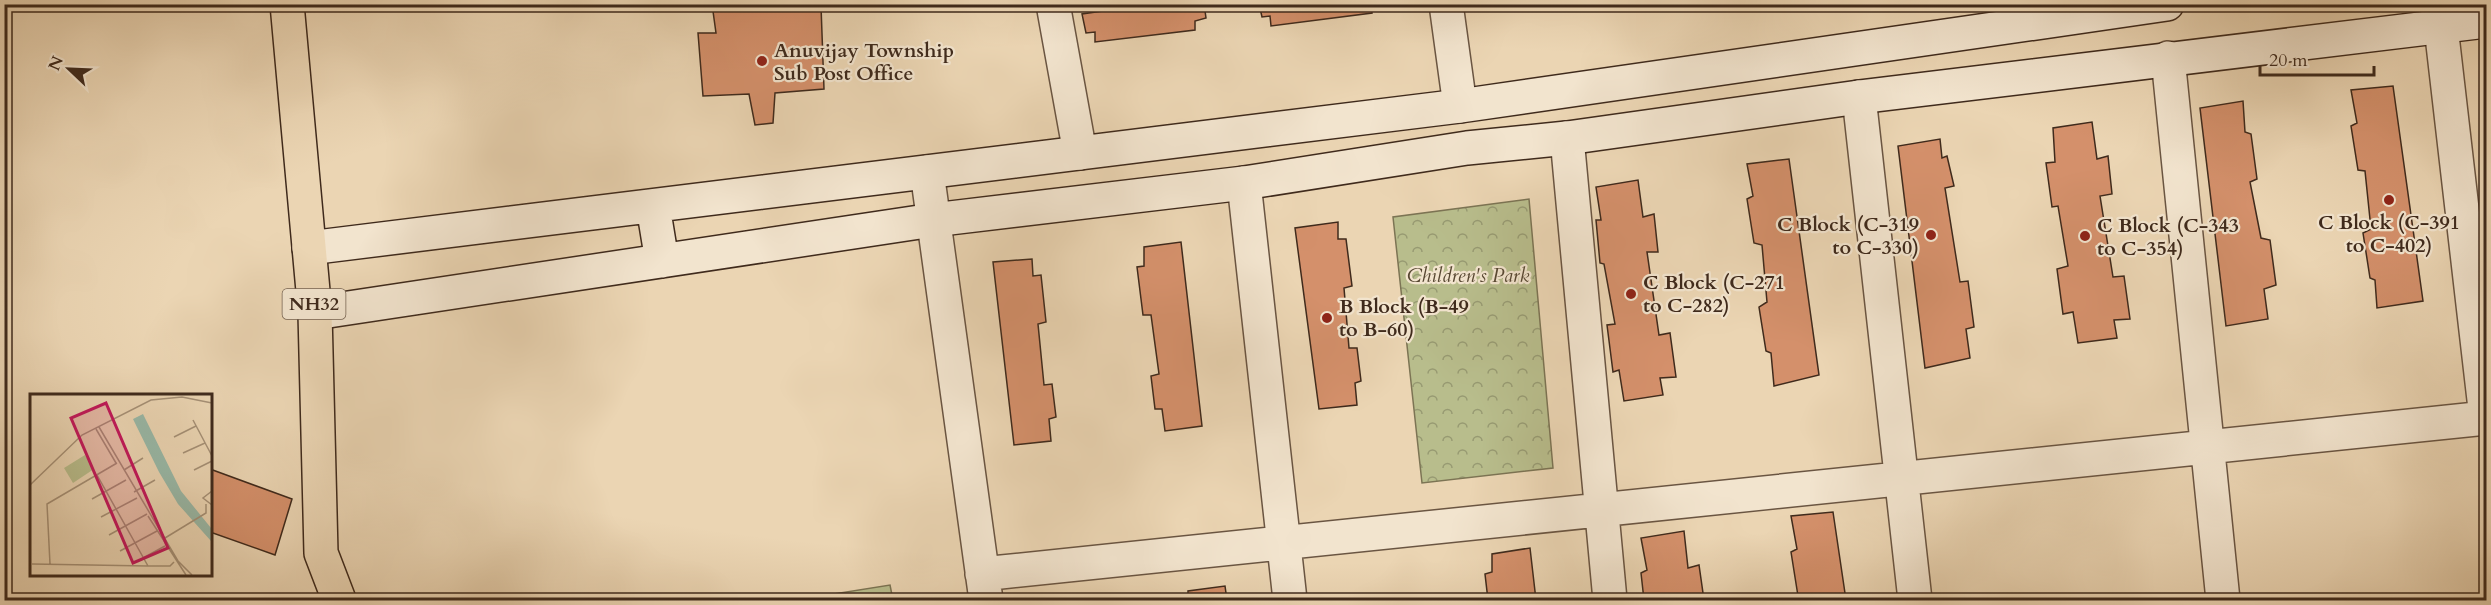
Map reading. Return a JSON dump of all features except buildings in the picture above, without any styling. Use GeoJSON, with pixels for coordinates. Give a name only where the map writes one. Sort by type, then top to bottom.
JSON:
{"type":"FeatureCollection","features":[{"type":"Feature","properties":{"kind":"highway","name":"NH32"},"geometry":{"type":"LineString","coordinates":[[288,4],[315,313],[321,553],[339,600]]}},
{"type":"Feature","properties":{"kind":"street"},"geometry":{"type":"LineString","coordinates":[[1053,4],[1080,153]]}},
{"type":"Feature","properties":{"kind":"street"},"geometry":{"type":"LineString","coordinates":[[1446,4],[1467,148]]}},
{"type":"Feature","properties":{"kind":"street"},"geometry":{"type":"LineString","coordinates":[[309,248],[1460,106],[2167,4]]}},
{"type":"Feature","properties":{"kind":"street"},"geometry":{"type":"LineString","coordinates":[[315,313],[933,219],[1244,183],[1467,148],[1568,138],[1859,97],[2487,21]]}},
{"type":"Feature","properties":{"kind":"street"},"geometry":{"type":"LineString","coordinates":[[927,172],[984,587],[1284,543],[2487,418],[2441,27]]}},
{"type":"Feature","properties":{"kind":"street"},"geometry":{"type":"LineString","coordinates":[[2168,58],[2223,600]]}},
{"type":"Feature","properties":{"kind":"street"},"geometry":{"type":"LineString","coordinates":[[1859,97],[1915,600]]}},
{"type":"Feature","properties":{"kind":"street"},"geometry":{"type":"LineString","coordinates":[[1568,138],[1610,600]]}},
{"type":"Feature","properties":{"kind":"street"},"geometry":{"type":"LineString","coordinates":[[1244,183],[1290,600]]}},
{"type":"Feature","properties":{"kind":"street"},"geometry":{"type":"LineString","coordinates":[[653,206],[662,261]]}},
{"type":"Feature","properties":{"kind":"green space","name":"Children's Park"},"geometry":{"type":"Polygon","coordinates":[[[1529,199],[1553,468],[1422,483],[1393,217],[1529,199]]]}},
{"type":"Feature","properties":{"kind":"green space"},"geometry":{"type":"Polygon","coordinates":[[[890,585],[893,600],[796,600],[890,585]]]}},
{"type":"Feature","properties":{"kind":"place","name":"Anuvijay Township Sub Post Office"},"geometry":{"type":"Point","coordinates":[762,61]}},
{"type":"Feature","properties":{"kind":"place","name":"C Block (C-391 to C-402)"},"geometry":{"type":"Point","coordinates":[2389,200]}},
{"type":"Feature","properties":{"kind":"place","name":"C Block (C-319 to C-330)"},"geometry":{"type":"Point","coordinates":[1931,235]}},
{"type":"Feature","properties":{"kind":"place","name":"C Block (C-343 to C-354)"},"geometry":{"type":"Point","coordinates":[2085,236]}},
{"type":"Feature","properties":{"kind":"place","name":"C Block (C-271 to C-282)"},"geometry":{"type":"Point","coordinates":[1631,294]}},
{"type":"Feature","properties":{"kind":"place","name":"B Block (B-49 to B-60)"},"geometry":{"type":"Point","coordinates":[1327,318]}}]}
